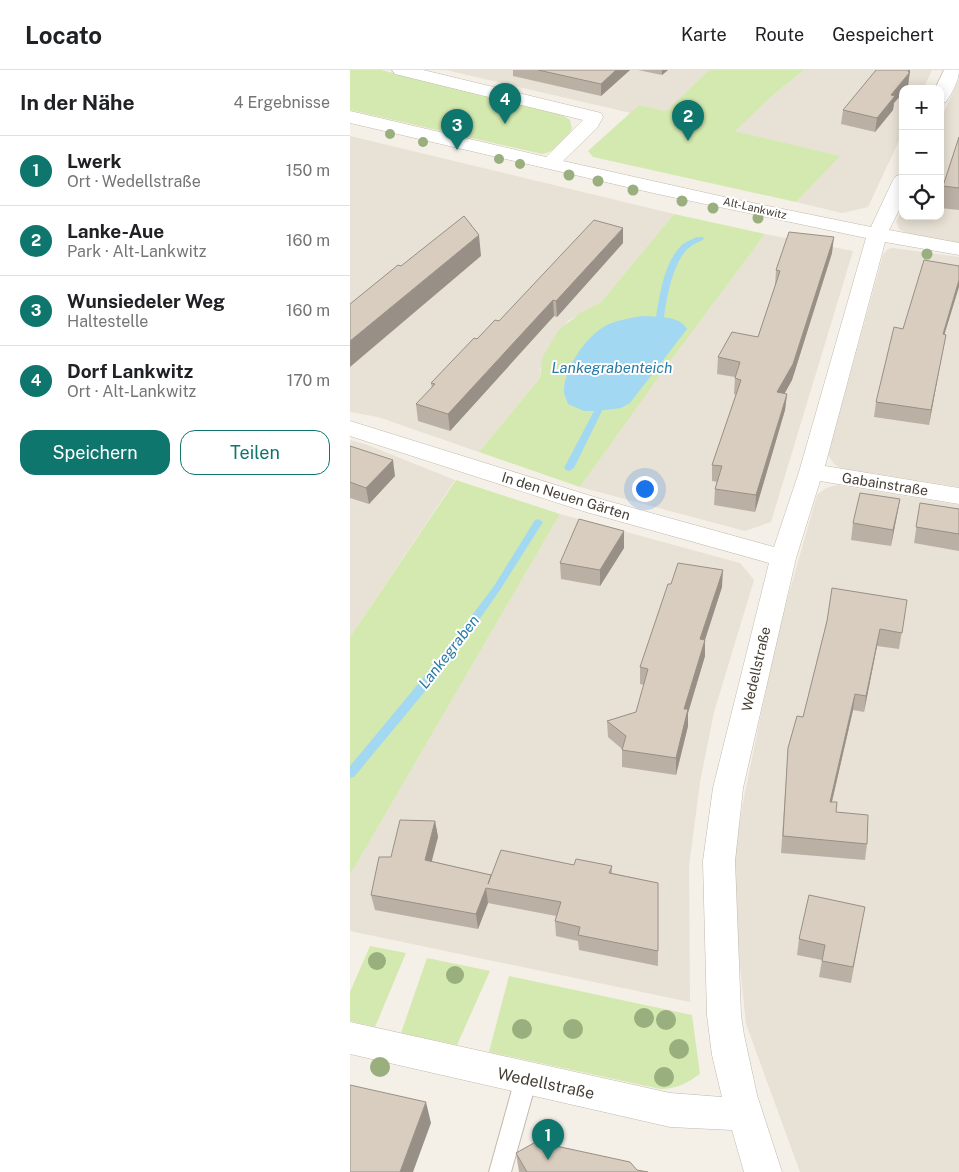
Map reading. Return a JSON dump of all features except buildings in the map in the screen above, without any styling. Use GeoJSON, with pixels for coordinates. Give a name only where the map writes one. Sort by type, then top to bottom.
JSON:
{"type":"FeatureCollection","features":[{"type":"Feature","properties":{"kind":"street"},"geometry":{"type":"LineString","coordinates":[[402,70],[594,117],[590,124],[551,162]]}},
{"type":"Feature","properties":{"kind":"street"},"geometry":{"type":"LineString","coordinates":[[944,89],[953,70]]}},
{"type":"Feature","properties":{"kind":"street","name":"Alt-Lankwitz"},"geometry":{"type":"LineString","coordinates":[[350,117],[877,235],[959,249]]}},
{"type":"Feature","properties":{"kind":"street","name":"Wedellstraße"},"geometry":{"type":"LineString","coordinates":[[762,1172],[744,1113],[726,1039],[719,860],[728,788],[783,558],[810,472],[877,235],[899,188]]}},
{"type":"Feature","properties":{"kind":"street","name":"In den Neuen Gärten"},"geometry":{"type":"LineString","coordinates":[[350,428],[595,506],[783,558]]}},
{"type":"Feature","properties":{"kind":"street","name":"Gabainstraße"},"geometry":{"type":"LineString","coordinates":[[810,472],[959,496]]}},
{"type":"Feature","properties":{"kind":"street","name":"Wedellstraße"},"geometry":{"type":"LineString","coordinates":[[350,1038],[670,1110],[716,1114],[744,1113]]}},
{"type":"Feature","properties":{"kind":"lane"},"geometry":{"type":"LineString","coordinates":[[500,1172],[526,1079]]}},
{"type":"Feature","properties":{"kind":"shaded area"},"geometry":{"type":"Polygon","coordinates":[[[446,70],[709,70],[666,111],[639,105],[631,113],[446,70]]]}},
{"type":"Feature","properties":{"kind":"shaded area"},"geometry":{"type":"Polygon","coordinates":[[[804,70],[932,70],[925,85],[899,85],[899,141],[868,207],[842,213],[796,202],[839,156],[734,131],[804,70]]]}},
{"type":"Feature","properties":{"kind":"shaded area"},"geometry":{"type":"Polygon","coordinates":[[[959,79],[959,243],[910,235],[900,230],[896,222],[899,216],[899,220],[944,220],[944,112],[959,79]]]}},
{"type":"Feature","properties":{"kind":"shaded area"},"geometry":{"type":"Polygon","coordinates":[[[350,136],[674,214],[601,302],[568,321],[540,369],[540,378],[479,452],[378,417],[350,412],[350,136]]]}},
{"type":"Feature","properties":{"kind":"shaded area"},"geometry":{"type":"Polygon","coordinates":[[[765,234],[853,251],[771,522],[745,531],[580,487],[663,371],[765,234]]]}},
{"type":"Feature","properties":{"kind":"shaded area"},"geometry":{"type":"Polygon","coordinates":[[[893,248],[959,257],[959,487],[840,468],[834,464],[828,455],[883,255],[888,249],[893,248]]]}},
{"type":"Feature","properties":{"kind":"shaded area"},"geometry":{"type":"Polygon","coordinates":[[[350,440],[365,444],[455,480],[350,637],[350,440]]]}},
{"type":"Feature","properties":{"kind":"shaded area"},"geometry":{"type":"Polygon","coordinates":[[[837,485],[959,505],[959,1172],[800,1172],[746,1024],[736,927],[734,861],[743,802],[778,632],[817,495],[826,488],[837,485]]]}},
{"type":"Feature","properties":{"kind":"shaded area"},"geometry":{"type":"Polygon","coordinates":[[[560,514],[740,563],[754,580],[714,712],[700,782],[689,866],[690,1002],[350,931],[350,875],[560,514]]]}},
{"type":"Feature","properties":{"kind":"green space"},"geometry":{"type":"Polygon","coordinates":[[[350,70],[381,70],[556,111],[570,120],[572,129],[559,145],[551,151],[542,154],[350,110],[350,70]]]}},
{"type":"Feature","properties":{"kind":"green space"},"geometry":{"type":"Polygon","coordinates":[[[709,70],[804,70],[772,96],[735,131],[840,156],[796,202],[593,157],[588,151],[639,105],[666,111],[709,70]]]}},
{"type":"Feature","properties":{"kind":"green space"},"geometry":{"type":"Polygon","coordinates":[[[674,214],[765,234],[580,487],[479,452],[540,378],[542,358],[558,331],[580,313],[601,302],[674,214]]]}},
{"type":"Feature","properties":{"kind":"green space"},"geometry":{"type":"Polygon","coordinates":[[[456,480],[560,514],[350,875],[350,637],[456,480]]]}},
{"type":"Feature","properties":{"kind":"green space"},"geometry":{"type":"Polygon","coordinates":[[[370,946],[406,953],[375,1027],[350,1021],[350,992],[370,946]]]}},
{"type":"Feature","properties":{"kind":"green space"},"geometry":{"type":"Polygon","coordinates":[[[427,958],[490,971],[457,1045],[401,1033],[427,958]]]}},
{"type":"Feature","properties":{"kind":"green space"},"geometry":{"type":"Polygon","coordinates":[[[509,976],[692,1015],[700,1074],[681,1085],[660,1089],[489,1052],[509,976]]]}},
{"type":"Feature","properties":{"kind":"water","name":"Lankegrabenteich"},"geometry":{"type":"Polygon","coordinates":[[[642,316],[673,319],[679,321],[687,329],[630,403],[621,408],[598,411],[584,411],[568,404],[564,393],[567,374],[584,345],[592,336],[607,325],[620,320],[642,316]]]}},
{"type":"Feature","properties":{"kind":"waterway","name":"Lankegraben"},"geometry":{"type":"LineString","coordinates":[[660,317],[665,290],[680,253],[686,246],[700,239]]}},
{"type":"Feature","properties":{"kind":"waterway","name":"Lankegraben"},"geometry":{"type":"LineString","coordinates":[[569,468],[598,411]]}},
{"type":"Feature","properties":{"kind":"waterway","name":"Lankegraben"},"geometry":{"type":"LineString","coordinates":[[350,774],[447,657],[497,588],[538,522]]}},
{"type":"Feature","properties":{"kind":"place","name":"Dorf Lankwitz"},"geometry":{"type":"Point","coordinates":[505,124]}},
{"type":"Feature","properties":{"kind":"place","name":"Lanke-Aue"},"geometry":{"type":"Point","coordinates":[688,141]}},
{"type":"Feature","properties":{"kind":"place","name":"Wunsiedeler Weg"},"geometry":{"type":"Point","coordinates":[457,150]}},
{"type":"Feature","properties":{"kind":"place","name":"Lwerk"},"geometry":{"type":"Point","coordinates":[548,1160]}}]}
